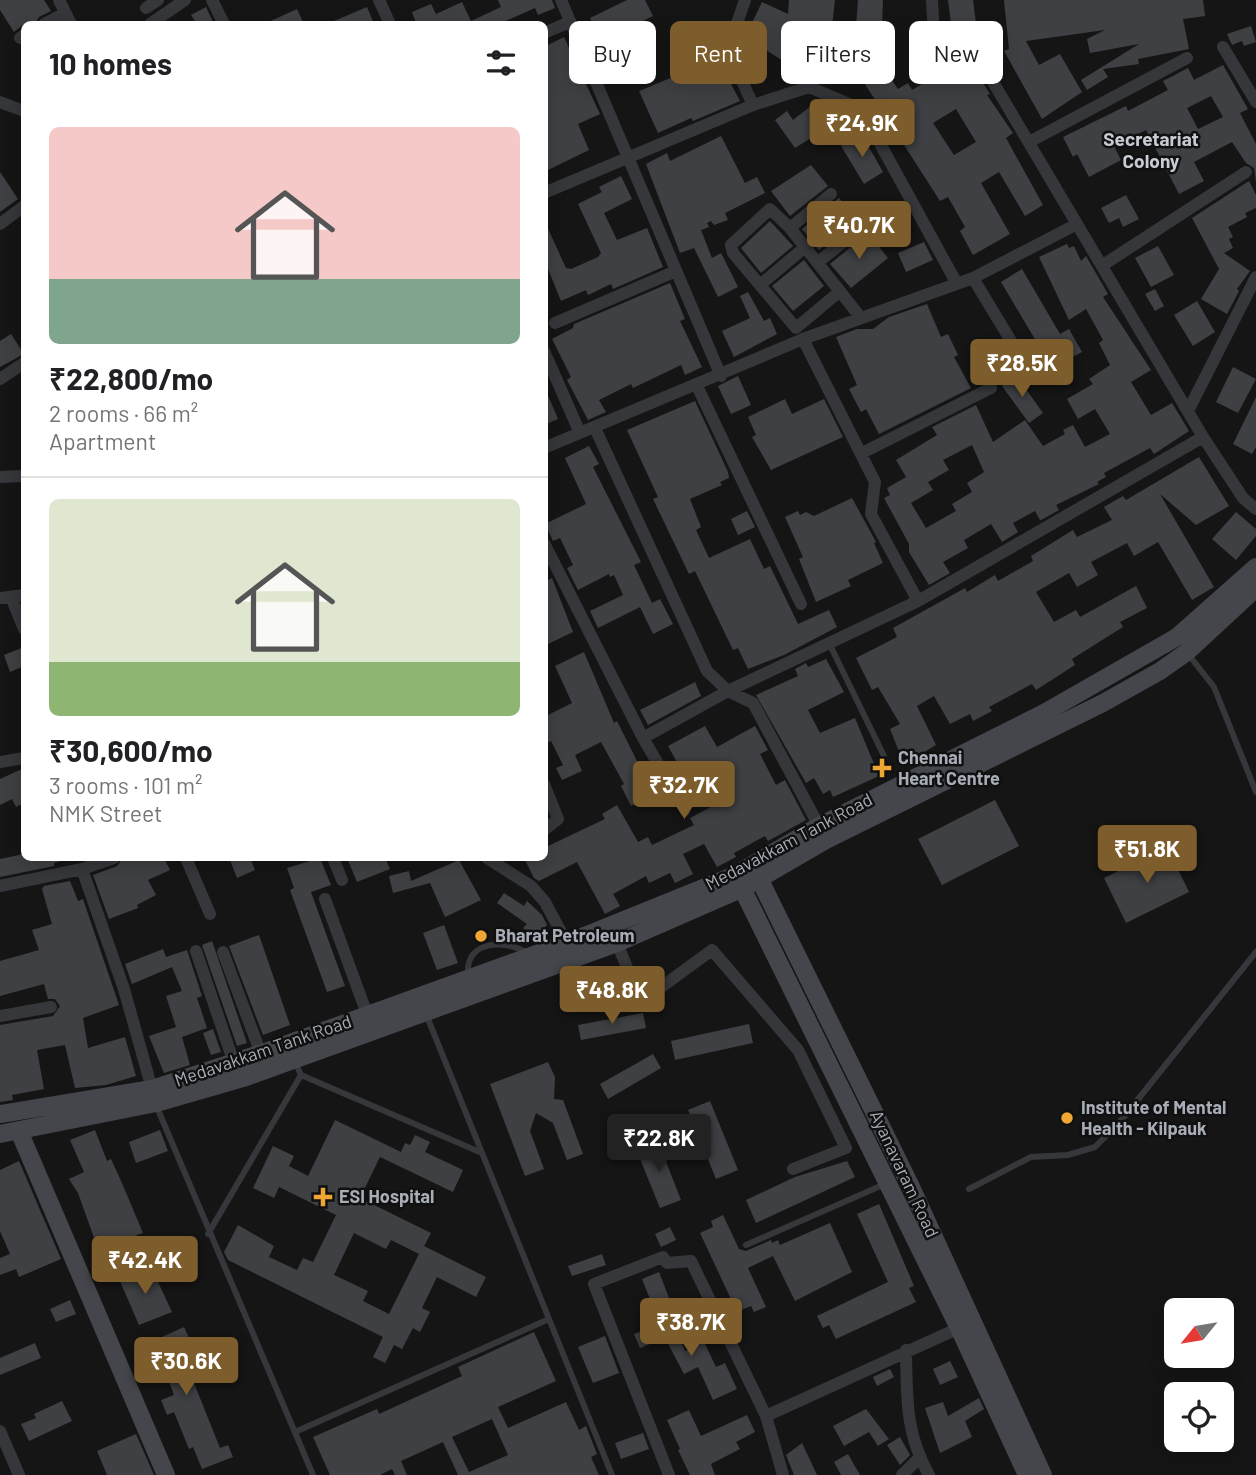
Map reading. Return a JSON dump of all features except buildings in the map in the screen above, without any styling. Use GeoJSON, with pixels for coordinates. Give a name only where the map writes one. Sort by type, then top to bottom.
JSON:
{"type":"FeatureCollection","features":[{"type":"Feature","properties":{"kind":"main road","name":"Medavakkam Tank Road"},"geometry":{"type":"LineString","coordinates":[[0,1134],[295,1060],[617,943],[739,882],[819,826],[1044,713],[1177,637],[1256,567]]}},
{"type":"Feature","properties":{"kind":"main road","name":"Medavakkam Tank Road"},"geometry":{"type":"LineString","coordinates":[[755,870],[1103,703],[1187,652],[1256,588]]}},
{"type":"Feature","properties":{"kind":"main road","name":"Ayanavaram Road"},"geometry":{"type":"LineString","coordinates":[[755,870],[911,1187],[1043,1475]]}},
{"type":"Feature","properties":{"kind":"main road","name":"Medavakkam Tank Road"},"geometry":{"type":"LineString","coordinates":[[0,1114],[154,1096],[261,1054],[295,1060],[367,1014],[739,882]]}},
{"type":"Feature","properties":{"kind":"main road","name":"Ayanavaram Road"},"geometry":{"type":"LineString","coordinates":[[739,882],[958,1328],[1027,1475]]}},
{"type":"Feature","properties":{"kind":"main road"},"geometry":{"type":"LineString","coordinates":[[19,1131],[166,1475]]}},
{"type":"Feature","properties":{"kind":"street"},"geometry":{"type":"LineString","coordinates":[[59,0],[68,19]]}},
{"type":"Feature","properties":{"kind":"street"},"geometry":{"type":"LineString","coordinates":[[146,8],[158,0]]}},
{"type":"Feature","properties":{"kind":"street"},"geometry":{"type":"LineString","coordinates":[[154,21],[185,0]]}},
{"type":"Feature","properties":{"kind":"street"},"geometry":{"type":"LineString","coordinates":[[212,0],[222,21]]}},
{"type":"Feature","properties":{"kind":"street"},"geometry":{"type":"LineString","coordinates":[[379,0],[389,21]]}},
{"type":"Feature","properties":{"kind":"street"},"geometry":{"type":"LineString","coordinates":[[561,0],[570,21]]}},
{"type":"Feature","properties":{"kind":"street"},"geometry":{"type":"LineString","coordinates":[[738,21],[745,0]]}},
{"type":"Feature","properties":{"kind":"street"},"geometry":{"type":"LineString","coordinates":[[932,0],[934,37],[990,77],[1203,438],[1243,498],[1256,509]]}},
{"type":"Feature","properties":{"kind":"street"},"geometry":{"type":"LineString","coordinates":[[548,31],[569,22]]}},
{"type":"Feature","properties":{"kind":"street"},"geometry":{"type":"LineString","coordinates":[[1223,47],[1256,103]]}},
{"type":"Feature","properties":{"kind":"street"},"geometry":{"type":"LineString","coordinates":[[1029,142],[1186,58]]}},
{"type":"Feature","properties":{"kind":"street"},"geometry":{"type":"LineString","coordinates":[[596,84],[721,376]]}},
{"type":"Feature","properties":{"kind":"street"},"geometry":{"type":"LineString","coordinates":[[744,84],[754,105]]}},
{"type":"Feature","properties":{"kind":"street"},"geometry":{"type":"LineString","coordinates":[[548,191],[754,105],[809,87],[858,110],[866,118],[956,282]]}},
{"type":"Feature","properties":{"kind":"street"},"geometry":{"type":"LineString","coordinates":[[0,102],[21,110]]}},
{"type":"Feature","properties":{"kind":"street"},"geometry":{"type":"LineString","coordinates":[[1103,265],[1246,172]]}},
{"type":"Feature","properties":{"kind":"street"},"geometry":{"type":"LineString","coordinates":[[790,228],[831,194]]}},
{"type":"Feature","properties":{"kind":"street"},"geometry":{"type":"LineString","coordinates":[[0,224],[21,208]]}},
{"type":"Feature","properties":{"kind":"street"},"geometry":{"type":"LineString","coordinates":[[839,292],[796,328],[733,253],[733,241],[770,209],[790,228],[861,318]]}},
{"type":"Feature","properties":{"kind":"street"},"geometry":{"type":"LineString","coordinates":[[548,446],[721,376],[803,339],[973,278],[1077,224]]}},
{"type":"Feature","properties":{"kind":"street"},"geometry":{"type":"LineString","coordinates":[[818,262],[861,228]]}},
{"type":"Feature","properties":{"kind":"street"},"geometry":{"type":"LineString","coordinates":[[760,285],[804,248]]}},
{"type":"Feature","properties":{"kind":"street"},"geometry":{"type":"LineString","coordinates":[[555,323],[676,271]]}},
{"type":"Feature","properties":{"kind":"street"},"geometry":{"type":"LineString","coordinates":[[1188,411],[1256,277]]}},
{"type":"Feature","properties":{"kind":"street"},"geometry":{"type":"LineString","coordinates":[[973,278],[1011,341]]}},
{"type":"Feature","properties":{"kind":"street"},"geometry":{"type":"LineString","coordinates":[[803,339],[875,482],[871,514],[918,601]]}},
{"type":"Feature","properties":{"kind":"street"},"geometry":{"type":"LineString","coordinates":[[548,363],[580,433]]}},
{"type":"Feature","properties":{"kind":"street"},"geometry":{"type":"LineString","coordinates":[[0,379],[21,365]]}},
{"type":"Feature","properties":{"kind":"street"},"geometry":{"type":"LineString","coordinates":[[697,386],[801,604]]}},
{"type":"Feature","properties":{"kind":"street"},"geometry":{"type":"LineString","coordinates":[[862,453],[991,388]]}},
{"type":"Feature","properties":{"kind":"street"},"geometry":{"type":"LineString","coordinates":[[595,428],[707,671],[728,691],[753,703],[819,826]]}},
{"type":"Feature","properties":{"kind":"street"},"geometry":{"type":"LineString","coordinates":[[643,738],[728,691],[918,601],[1203,438]]}},
{"type":"Feature","properties":{"kind":"street"},"geometry":{"type":"LineString","coordinates":[[0,477],[21,476]]}},
{"type":"Feature","properties":{"kind":"street"},"geometry":{"type":"LineString","coordinates":[[548,551],[643,738],[685,810]]}},
{"type":"Feature","properties":{"kind":"street"},"geometry":{"type":"LineString","coordinates":[[5,597],[21,624]]}},
{"type":"Feature","properties":{"kind":"street"},"geometry":{"type":"LineString","coordinates":[[0,762],[21,758]]}},
{"type":"Feature","properties":{"kind":"street"},"geometry":{"type":"LineString","coordinates":[[548,794],[558,819],[548,828]]}},
{"type":"Feature","properties":{"kind":"street"},"geometry":{"type":"LineString","coordinates":[[0,886],[82,869],[105,861]]}},
{"type":"Feature","properties":{"kind":"street"},"geometry":{"type":"LineString","coordinates":[[187,861],[210,914]]}},
{"type":"Feature","properties":{"kind":"street"},"geometry":{"type":"LineString","coordinates":[[334,861],[342,880]]}},
{"type":"Feature","properties":{"kind":"street"},"geometry":{"type":"LineString","coordinates":[[492,861],[531,886],[545,902],[567,943]]}},
{"type":"Feature","properties":{"kind":"street"},"geometry":{"type":"LineString","coordinates":[[82,869],[124,989],[154,1096]]}},
{"type":"Feature","properties":{"kind":"street"},"geometry":{"type":"LineString","coordinates":[[325,899],[367,1014]]}},
{"type":"Feature","properties":{"kind":"street"},"geometry":{"type":"LineString","coordinates":[[617,943],[641,1002],[712,950],[798,1050],[846,1148],[793,1169]]}},
{"type":"Feature","properties":{"kind":"street"},"geometry":{"type":"LineString","coordinates":[[195,951],[234,1063]]}},
{"type":"Feature","properties":{"kind":"street"},"geometry":{"type":"LineString","coordinates":[[223,952],[261,1054]]}},
{"type":"Feature","properties":{"kind":"street"},"geometry":{"type":"LineString","coordinates":[[0,1016],[51,1007]]}},
{"type":"Feature","properties":{"kind":"street"},"geometry":{"type":"LineString","coordinates":[[669,1475],[594,1284],[663,1257],[667,1263],[691,1261],[766,1416],[783,1475]]}},
{"type":"Feature","properties":{"kind":"street"},"geometry":{"type":"LineString","coordinates":[[766,1416],[958,1328]]}},
{"type":"Feature","properties":{"kind":"street"},"geometry":{"type":"LineString","coordinates":[[906,1350],[907,1420],[919,1458],[929,1475]]}},
{"type":"Feature","properties":{"kind":"street"},"geometry":{"type":"LineString","coordinates":[[0,1431],[19,1475]]}},
{"type":"Feature","properties":{"kind":"street"},"geometry":{"type":"LineString","coordinates":[[902,1475],[919,1458]]}},
{"type":"Feature","properties":{"kind":"lane"},"geometry":{"type":"LineString","coordinates":[[1177,637],[1214,687],[1256,792]]}},
{"type":"Feature","properties":{"kind":"lane"},"geometry":{"type":"LineString","coordinates":[[830,645],[884,756]]}},
{"type":"Feature","properties":{"kind":"lane"},"geometry":{"type":"LineString","coordinates":[[969,1189],[1031,1157],[1068,1155],[1095,1147],[1119,1123],[1256,952]]}},
{"type":"Feature","properties":{"kind":"lane"},"geometry":{"type":"LineString","coordinates":[[426,1014],[612,1475]]}},
{"type":"Feature","properties":{"kind":"lane"},"geometry":{"type":"LineString","coordinates":[[208,1234],[295,1060],[482,1153]]}},
{"type":"Feature","properties":{"kind":"lane"},"geometry":{"type":"LineString","coordinates":[[154,1096],[208,1234],[313,1475]]}},
{"type":"Feature","properties":{"kind":"lane"},"geometry":{"type":"LineString","coordinates":[[746,1245],[887,1183]]}},
{"type":"Feature","properties":{"kind":"lane"},"geometry":{"type":"LineString","coordinates":[[295,1432],[549,1319]]}},
{"type":"Feature","properties":{"kind":"place","name":"Chennai Heart Centre"},"geometry":{"type":"Point","coordinates":[882,768]}},
{"type":"Feature","properties":{"kind":"place","name":"Bharat Petroleum"},"geometry":{"type":"Point","coordinates":[481,936]}},
{"type":"Feature","properties":{"kind":"place","name":"Institute of Mental Health - Kilpauk"},"geometry":{"type":"Point","coordinates":[1067,1118]}},
{"type":"Feature","properties":{"kind":"place","name":"ESI Hospital"},"geometry":{"type":"Point","coordinates":[323,1197]}},
{"type":"Feature","properties":{"kind":"district","name":"Secretariat Colony"},"geometry":{"type":"Point","coordinates":[1151,150]}}]}
